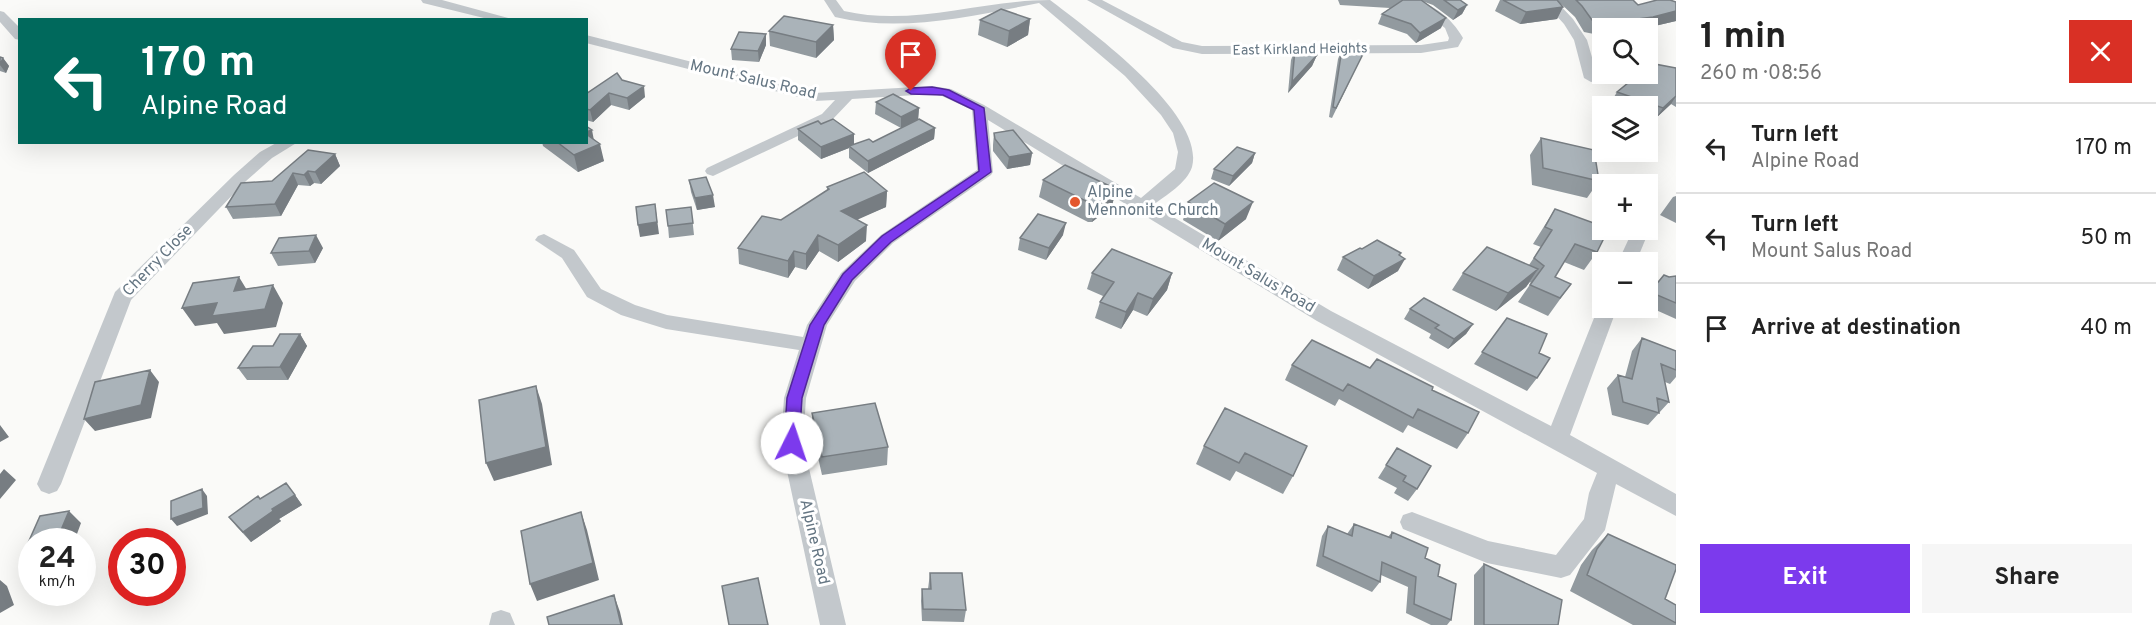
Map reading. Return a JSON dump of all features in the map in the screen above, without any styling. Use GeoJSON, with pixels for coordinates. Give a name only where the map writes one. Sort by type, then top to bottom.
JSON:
{"type":"FeatureCollection","features":[{"type":"Feature","properties":{"kind":"street"},"geometry":{"type":"LineString","coordinates":[[427,0],[502,18]]}},
{"type":"Feature","properties":{"kind":"street"},"geometry":{"type":"LineString","coordinates":[[830,0],[839,14],[851,18],[904,20],[1040,0],[1131,72],[1158,100],[1177,126],[1187,150],[1183,171],[1141,206]]}},
{"type":"Feature","properties":{"kind":"street","name":"East Kirkland Heights"},"geometry":{"type":"LineString","coordinates":[[1093,0],[1167,40],[1202,50],[1421,49],[1453,44],[1456,38],[1450,26],[1413,0]]}},
{"type":"Feature","properties":{"kind":"street"},"geometry":{"type":"LineString","coordinates":[[1548,0],[1559,11],[1583,45],[1585,68],[1592,78]]}},
{"type":"Feature","properties":{"kind":"street"},"geometry":{"type":"LineString","coordinates":[[0,15],[18,34]]}},
{"type":"Feature","properties":{"kind":"street","name":"Mount Salus Road"},"geometry":{"type":"LineString","coordinates":[[590,42],[814,97],[932,90],[946,92],[979,108],[1324,316],[1557,439],[1676,506]]}},
{"type":"Feature","properties":{"kind":"street"},"geometry":{"type":"LineString","coordinates":[[712,171],[827,117],[848,96]]}},
{"type":"Feature","properties":{"kind":"street","name":"Alpine Road"},"geometry":{"type":"LineString","coordinates":[[833,625],[792,443],[795,398],[817,325],[848,277],[887,239],[985,172],[979,108]]}},
{"type":"Feature","properties":{"kind":"street","name":"Cherry Close"},"geometry":{"type":"LineString","coordinates":[[49,484],[122,297],[240,178],[266,155],[287,144]]}},
{"type":"Feature","properties":{"kind":"street"},"geometry":{"type":"LineString","coordinates":[[544,240],[568,254],[594,293],[628,309],[666,322],[811,345]]}},
{"type":"Feature","properties":{"kind":"street"},"geometry":{"type":"LineString","coordinates":[[1557,439],[1604,318]]}},
{"type":"Feature","properties":{"kind":"street"},"geometry":{"type":"LineString","coordinates":[[1412,522],[1487,552],[1561,567],[1596,523],[1600,493],[1610,470]]}},
{"type":"Feature","properties":{"kind":"building"},"geometry":{"type":"Polygon","coordinates":[[[1403,0],[1421,0],[1446,18],[1420,33],[1411,24],[1382,14],[1403,0]]]}},
{"type":"Feature","properties":{"kind":"building"},"geometry":{"type":"Polygon","coordinates":[[[1444,0],[1460,0],[1467,5],[1458,10],[1444,0]]]}},
{"type":"Feature","properties":{"kind":"building"},"geometry":{"type":"Polygon","coordinates":[[[1503,0],[1557,0],[1563,7],[1526,12],[1503,0]]]}},
{"type":"Feature","properties":{"kind":"building"},"geometry":{"type":"Polygon","coordinates":[[[1576,0],[1633,0],[1638,5],[1657,0],[1670,0],[1676,2],[1676,11],[1645,18],[1592,18],[1592,20],[1576,0]]]}},
{"type":"Feature","properties":{"kind":"building"},"geometry":{"type":"Polygon","coordinates":[[[1001,9],[1030,19],[1009,31],[980,20],[1001,9]]]}},
{"type":"Feature","properties":{"kind":"building"},"geometry":{"type":"Polygon","coordinates":[[[784,16],[833,25],[816,42],[769,31],[784,16]]]}},
{"type":"Feature","properties":{"kind":"building"},"geometry":{"type":"Polygon","coordinates":[[[739,32],[766,34],[758,51],[731,49],[739,32]]]}},
{"type":"Feature","properties":{"kind":"building"},"geometry":{"type":"Polygon","coordinates":[[[1295,49],[1317,55],[1292,82],[1295,49]]]}},
{"type":"Feature","properties":{"kind":"building"},"geometry":{"type":"Polygon","coordinates":[[[1342,49],[1363,54],[1336,108],[1333,107],[1342,49]]]}},
{"type":"Feature","properties":{"kind":"building"},"geometry":{"type":"Polygon","coordinates":[[[1658,65],[1676,68],[1676,96],[1663,108],[1658,106],[1658,96],[1628,96],[1617,92],[1627,84],[1658,84],[1658,65]]]}},
{"type":"Feature","properties":{"kind":"building"},"geometry":{"type":"Polygon","coordinates":[[[617,73],[622,80],[644,86],[627,98],[609,93],[590,110],[588,110],[588,93],[617,73]]]}},
{"type":"Feature","properties":{"kind":"building"},"geometry":{"type":"Polygon","coordinates":[[[893,94],[919,108],[901,117],[876,102],[893,94]]]}},
{"type":"Feature","properties":{"kind":"building"},"geometry":{"type":"Polygon","coordinates":[[[833,119],[854,134],[821,147],[798,129],[818,121],[821,124],[833,119]]]}},
{"type":"Feature","properties":{"kind":"building"},"geometry":{"type":"Polygon","coordinates":[[[919,119],[935,128],[868,161],[849,146],[869,139],[873,142],[919,119]]]}},
{"type":"Feature","properties":{"kind":"building"},"geometry":{"type":"Polygon","coordinates":[[[1013,130],[1032,153],[1009,157],[995,139],[994,133],[1013,130]]]}},
{"type":"Feature","properties":{"kind":"building"},"geometry":{"type":"Polygon","coordinates":[[[588,135],[600,144],[574,155],[560,144],[588,144],[588,135]]]}},
{"type":"Feature","properties":{"kind":"building"},"geometry":{"type":"Polygon","coordinates":[[[1541,138],[1592,150],[1592,162],[1596,162],[1598,174],[1592,174],[1592,179],[1543,168],[1541,138]]]}},
{"type":"Feature","properties":{"kind":"building"},"geometry":{"type":"Polygon","coordinates":[[[1237,147],[1255,153],[1233,176],[1214,169],[1237,147]]]}},
{"type":"Feature","properties":{"kind":"building"},"geometry":{"type":"Polygon","coordinates":[[[308,150],[335,154],[315,172],[308,171],[304,175],[293,173],[275,204],[226,207],[241,183],[272,181],[308,150]]]}},
{"type":"Feature","properties":{"kind":"building"},"geometry":{"type":"Polygon","coordinates":[[[1065,165],[1116,189],[1096,204],[1092,204],[1043,180],[1065,165]]]}},
{"type":"Feature","properties":{"kind":"building"},"geometry":{"type":"Polygon","coordinates":[[[864,172],[887,191],[841,211],[867,225],[838,245],[818,235],[806,254],[794,251],[788,261],[738,248],[762,216],[781,220],[829,189],[827,187],[864,172]]]}},
{"type":"Feature","properties":{"kind":"building"},"geometry":{"type":"Polygon","coordinates":[[[706,177],[713,195],[695,198],[689,180],[706,177]]]}},
{"type":"Feature","properties":{"kind":"building"},"geometry":{"type":"Polygon","coordinates":[[[1214,183],[1253,202],[1225,224],[1188,202],[1214,183]]]}},
{"type":"Feature","properties":{"kind":"building"},"geometry":{"type":"Polygon","coordinates":[[[655,204],[657,222],[638,225],[636,207],[655,204]]]}},
{"type":"Feature","properties":{"kind":"building"},"geometry":{"type":"Polygon","coordinates":[[[691,207],[693,223],[668,226],[666,210],[691,207]]]}},
{"type":"Feature","properties":{"kind":"building"},"geometry":{"type":"Polygon","coordinates":[[[1555,209],[1592,222],[1592,240],[1603,240],[1597,252],[1575,244],[1555,277],[1571,284],[1560,298],[1530,285],[1544,266],[1534,258],[1552,230],[1545,227],[1555,209]]]}},
{"type":"Feature","properties":{"kind":"building"},"geometry":{"type":"Polygon","coordinates":[[[1038,214],[1066,223],[1049,248],[1020,238],[1038,214]]]}},
{"type":"Feature","properties":{"kind":"building"},"geometry":{"type":"Polygon","coordinates":[[[316,235],[309,251],[271,253],[279,238],[316,235]]]}},
{"type":"Feature","properties":{"kind":"building"},"geometry":{"type":"Polygon","coordinates":[[[1377,240],[1401,253],[1399,255],[1405,259],[1374,276],[1343,257],[1362,249],[1377,240]]]}},
{"type":"Feature","properties":{"kind":"building"},"geometry":{"type":"Polygon","coordinates":[[[1487,247],[1538,269],[1508,293],[1463,273],[1487,247]]]}},
{"type":"Feature","properties":{"kind":"building"},"geometry":{"type":"Polygon","coordinates":[[[1112,249],[1172,273],[1153,299],[1138,293],[1126,312],[1100,302],[1114,282],[1092,273],[1112,249]]]}},
{"type":"Feature","properties":{"kind":"building"},"geometry":{"type":"Polygon","coordinates":[[[1664,275],[1676,276],[1676,303],[1658,295],[1658,282],[1664,275]]]}},
{"type":"Feature","properties":{"kind":"building"},"geometry":{"type":"Polygon","coordinates":[[[239,277],[234,291],[273,285],[265,309],[212,316],[217,303],[182,308],[193,283],[239,277]]]}},
{"type":"Feature","properties":{"kind":"building"},"geometry":{"type":"Polygon","coordinates":[[[1424,298],[1473,324],[1454,339],[1435,328],[1439,325],[1410,309],[1424,298]]]}},
{"type":"Feature","properties":{"kind":"building"},"geometry":{"type":"Polygon","coordinates":[[[1507,318],[1547,334],[1539,353],[1550,358],[1537,378],[1482,352],[1507,318]]]}},
{"type":"Feature","properties":{"kind":"building"},"geometry":{"type":"Polygon","coordinates":[[[280,334],[300,334],[280,367],[238,368],[253,346],[273,346],[280,334]]]}},
{"type":"Feature","properties":{"kind":"building"},"geometry":{"type":"Polygon","coordinates":[[[1642,338],[1676,351],[1676,370],[1661,364],[1669,402],[1657,398],[1659,413],[1623,402],[1618,375],[1632,379],[1642,338]]]}},
{"type":"Feature","properties":{"kind":"building"},"geometry":{"type":"Polygon","coordinates":[[[1312,340],[1370,368],[1377,359],[1433,387],[1432,390],[1479,412],[1468,433],[1418,409],[1413,418],[1348,384],[1343,391],[1292,365],[1312,340]]]}},
{"type":"Feature","properties":{"kind":"building"},"geometry":{"type":"Polygon","coordinates":[[[150,370],[141,405],[84,419],[95,382],[150,370]]]}},
{"type":"Feature","properties":{"kind":"building"},"geometry":{"type":"Polygon","coordinates":[[[536,386],[546,447],[486,463],[479,400],[536,386]]]}},
{"type":"Feature","properties":{"kind":"building"},"geometry":{"type":"Polygon","coordinates":[[[875,403],[888,447],[822,457],[812,413],[875,403]]]}},
{"type":"Feature","properties":{"kind":"building"},"geometry":{"type":"Polygon","coordinates":[[[1225,408],[1307,446],[1293,476],[1245,453],[1239,463],[1204,446],[1225,408]]]}},
{"type":"Feature","properties":{"kind":"building"},"geometry":{"type":"Polygon","coordinates":[[[1397,448],[1431,466],[1417,489],[1403,481],[1406,476],[1386,465],[1397,448]]]}},
{"type":"Feature","properties":{"kind":"building"},"geometry":{"type":"Polygon","coordinates":[[[286,483],[295,495],[272,509],[273,511],[243,532],[229,517],[258,496],[260,499],[286,483]]]}},
{"type":"Feature","properties":{"kind":"building"},"geometry":{"type":"Polygon","coordinates":[[[202,489],[203,508],[171,519],[171,501],[202,489]]]}},
{"type":"Feature","properties":{"kind":"building"},"geometry":{"type":"Polygon","coordinates":[[[69,511],[62,528],[35,528],[40,516],[69,511]]]}},
{"type":"Feature","properties":{"kind":"building"},"geometry":{"type":"Polygon","coordinates":[[[581,512],[593,563],[530,584],[521,531],[581,512]]]}},
{"type":"Feature","properties":{"kind":"building"},"geometry":{"type":"Polygon","coordinates":[[[1354,524],[1391,538],[1392,532],[1428,548],[1425,558],[1440,565],[1438,576],[1456,584],[1451,620],[1414,604],[1416,577],[1382,562],[1380,582],[1323,556],[1328,526],[1352,536],[1354,524]]]}},
{"type":"Feature","properties":{"kind":"building"},"geometry":{"type":"Polygon","coordinates":[[[1608,534],[1676,565],[1665,599],[1676,605],[1676,623],[1587,575],[1597,549],[1608,534]]]}},
{"type":"Feature","properties":{"kind":"building"},"geometry":{"type":"Polygon","coordinates":[[[1484,564],[1562,600],[1558,625],[1484,625],[1484,564]]]}},
{"type":"Feature","properties":{"kind":"building"},"geometry":{"type":"Polygon","coordinates":[[[930,573],[962,573],[966,610],[923,609],[922,589],[931,589],[930,573]]]}},
{"type":"Feature","properties":{"kind":"building"},"geometry":{"type":"Polygon","coordinates":[[[758,578],[768,625],[729,625],[722,586],[758,578]]]}},
{"type":"Feature","properties":{"kind":"building"},"geometry":{"type":"Polygon","coordinates":[[[614,595],[621,625],[549,625],[547,617],[614,595]]]}},
{"type":"Feature","properties":{"kind":"place","name":"Alpine Mennonite Church"},"geometry":{"type":"Point","coordinates":[1075,202]}},
{"type":"Feature","properties":{"kind":"route"},"geometry":{"type":"LineString","coordinates":[[792,443],[795,398],[817,325],[848,277],[887,239],[985,172],[979,108],[946,92],[911,91]]}}]}
